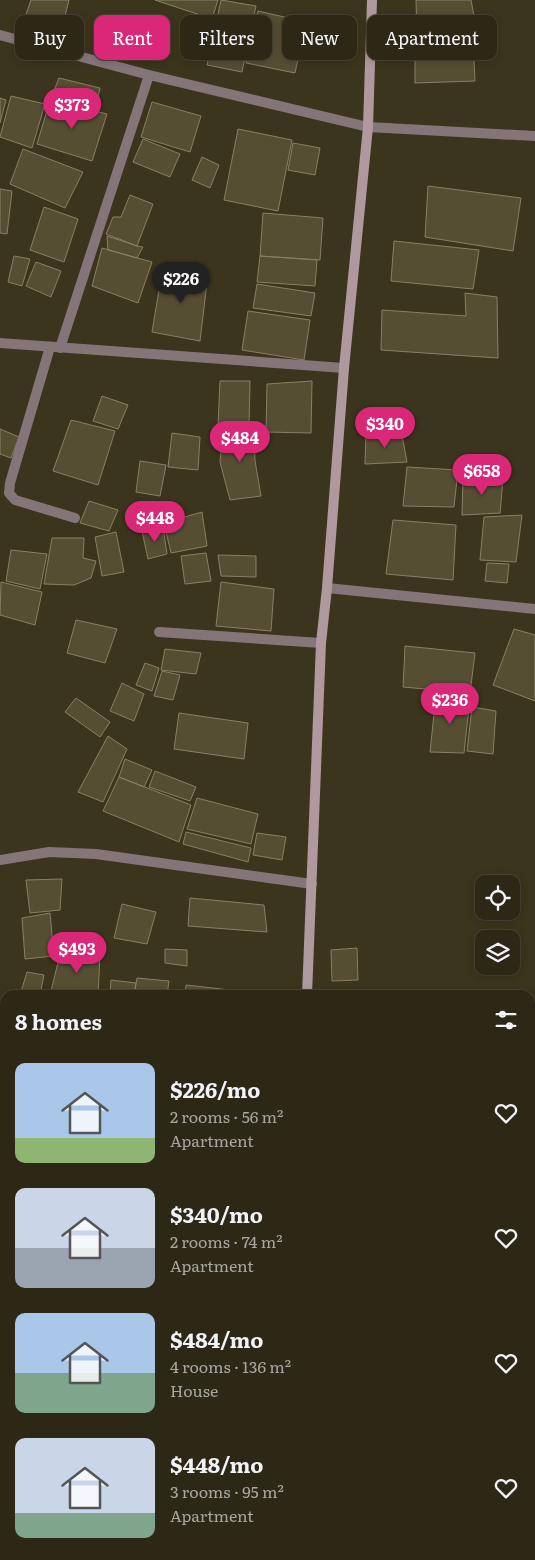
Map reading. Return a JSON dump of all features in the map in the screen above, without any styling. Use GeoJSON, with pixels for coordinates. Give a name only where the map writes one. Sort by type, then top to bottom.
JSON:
{"type":"FeatureCollection","features":[{"type":"Feature","properties":{"kind":"street"},"geometry":{"type":"LineString","coordinates":[[307,990],[321,643],[344,368],[368,127],[372,0]]}},
{"type":"Feature","properties":{"kind":"street"},"geometry":{"type":"LineString","coordinates":[[0,35],[149,75],[368,127],[535,136]]}},
{"type":"Feature","properties":{"kind":"street"},"geometry":{"type":"LineString","coordinates":[[76,518],[15,500],[9,493],[10,483],[149,75]]}},
{"type":"Feature","properties":{"kind":"street"},"geometry":{"type":"LineString","coordinates":[[0,343],[344,368]]}},
{"type":"Feature","properties":{"kind":"street"},"geometry":{"type":"LineString","coordinates":[[327,588],[535,609]]}},
{"type":"Feature","properties":{"kind":"street"},"geometry":{"type":"LineString","coordinates":[[159,632],[321,643]]}},
{"type":"Feature","properties":{"kind":"street"},"geometry":{"type":"LineString","coordinates":[[0,860],[49,852],[96,854],[312,884]]}},
{"type":"Feature","properties":{"kind":"building"},"geometry":{"type":"Polygon","coordinates":[[[31,0],[69,0],[65,15],[26,15],[31,0]]]}},
{"type":"Feature","properties":{"kind":"building"},"geometry":{"type":"Polygon","coordinates":[[[155,0],[218,0],[213,15],[200,15],[155,0]]]}},
{"type":"Feature","properties":{"kind":"building"},"geometry":{"type":"Polygon","coordinates":[[[221,0],[256,6],[254,15],[218,15],[221,0]]]}},
{"type":"Feature","properties":{"kind":"building"},"geometry":{"type":"Polygon","coordinates":[[[416,0],[471,0],[474,15],[416,15],[416,0]]]}},
{"type":"Feature","properties":{"kind":"building"},"geometry":{"type":"Polygon","coordinates":[[[258,11],[282,16],[282,60],[298,60],[295,73],[246,63],[247,60],[272,60],[272,15],[257,15],[258,11]]]}},
{"type":"Feature","properties":{"kind":"building"},"geometry":{"type":"Polygon","coordinates":[[[208,60],[245,60],[242,72],[207,65],[208,60]]]}},
{"type":"Feature","properties":{"kind":"building"},"geometry":{"type":"Polygon","coordinates":[[[415,60],[474,60],[475,81],[415,83],[415,60]]]}},
{"type":"Feature","properties":{"kind":"building"},"geometry":{"type":"Polygon","coordinates":[[[59,78],[100,88],[96,105],[53,93],[59,78]]]}},
{"type":"Feature","properties":{"kind":"building"},"geometry":{"type":"Polygon","coordinates":[[[11,96],[45,104],[32,148],[0,137],[11,96]]]}},
{"type":"Feature","properties":{"kind":"building"},"geometry":{"type":"Polygon","coordinates":[[[0,98],[6,100],[0,123],[0,98]]]}},
{"type":"Feature","properties":{"kind":"building"},"geometry":{"type":"Polygon","coordinates":[[[50,100],[107,114],[92,161],[37,144],[50,100]]]}},
{"type":"Feature","properties":{"kind":"building"},"geometry":{"type":"Polygon","coordinates":[[[152,102],[201,116],[190,152],[141,137],[152,102]]]}},
{"type":"Feature","properties":{"kind":"building"},"geometry":{"type":"Polygon","coordinates":[[[238,129],[292,140],[278,211],[224,200],[238,129]]]}},
{"type":"Feature","properties":{"kind":"building"},"geometry":{"type":"Polygon","coordinates":[[[143,139],[180,154],[170,177],[133,162],[143,139]]]}},
{"type":"Feature","properties":{"kind":"building"},"geometry":{"type":"Polygon","coordinates":[[[293,143],[320,148],[315,175],[288,170],[293,143]]]}},
{"type":"Feature","properties":{"kind":"building"},"geometry":{"type":"Polygon","coordinates":[[[23,149],[83,172],[65,208],[10,184],[23,149]]]}},
{"type":"Feature","properties":{"kind":"building"},"geometry":{"type":"Polygon","coordinates":[[[202,157],[219,165],[210,188],[192,180],[202,157]]]}},
{"type":"Feature","properties":{"kind":"building"},"geometry":{"type":"Polygon","coordinates":[[[428,186],[521,198],[513,251],[425,237],[428,186]]]}},
{"type":"Feature","properties":{"kind":"building"},"geometry":{"type":"Polygon","coordinates":[[[0,189],[12,191],[7,234],[0,233],[0,189]]]}},
{"type":"Feature","properties":{"kind":"building"},"geometry":{"type":"Polygon","coordinates":[[[130,195],[153,204],[137,246],[106,234],[113,217],[121,217],[130,195]]]}},
{"type":"Feature","properties":{"kind":"building"},"geometry":{"type":"Polygon","coordinates":[[[44,207],[78,219],[64,262],[30,250],[44,207]]]}},
{"type":"Feature","properties":{"kind":"building"},"geometry":{"type":"Polygon","coordinates":[[[263,213],[323,218],[320,260],[260,256],[263,213]]]}},
{"type":"Feature","properties":{"kind":"building"},"geometry":{"type":"Polygon","coordinates":[[[107,236],[143,247],[137,258],[108,250],[107,236]]]}},
{"type":"Feature","properties":{"kind":"building"},"geometry":{"type":"Polygon","coordinates":[[[394,241],[479,250],[473,289],[391,281],[394,241]]]}},
{"type":"Feature","properties":{"kind":"building"},"geometry":{"type":"Polygon","coordinates":[[[102,248],[152,262],[138,303],[92,286],[102,248]]]}},
{"type":"Feature","properties":{"kind":"building"},"geometry":{"type":"Polygon","coordinates":[[[14,256],[30,259],[22,286],[8,282],[14,256]]]}},
{"type":"Feature","properties":{"kind":"building"},"geometry":{"type":"Polygon","coordinates":[[[260,256],[317,260],[315,286],[257,282],[260,256]]]}},
{"type":"Feature","properties":{"kind":"building"},"geometry":{"type":"Polygon","coordinates":[[[36,262],[61,271],[51,297],[26,286],[36,262]]]}},
{"type":"Feature","properties":{"kind":"building"},"geometry":{"type":"Polygon","coordinates":[[[163,266],[208,274],[200,341],[152,332],[163,266]]]}},
{"type":"Feature","properties":{"kind":"building"},"geometry":{"type":"Polygon","coordinates":[[[257,284],[315,293],[311,316],[253,308],[257,284]]]}},
{"type":"Feature","properties":{"kind":"building"},"geometry":{"type":"Polygon","coordinates":[[[465,293],[497,297],[498,358],[381,350],[382,310],[466,316],[465,293]]]}},
{"type":"Feature","properties":{"kind":"building"},"geometry":{"type":"Polygon","coordinates":[[[248,311],[310,320],[304,360],[242,350],[248,311]]]}},
{"type":"Feature","properties":{"kind":"building"},"geometry":{"type":"Polygon","coordinates":[[[220,381],[250,381],[249,425],[218,426],[220,381]]]}},
{"type":"Feature","properties":{"kind":"building"},"geometry":{"type":"Polygon","coordinates":[[[312,381],[311,433],[266,432],[267,384],[312,381]]]}},
{"type":"Feature","properties":{"kind":"building"},"geometry":{"type":"Polygon","coordinates":[[[102,396],[128,405],[118,429],[93,421],[102,396]]]}},
{"type":"Feature","properties":{"kind":"building"},"geometry":{"type":"Polygon","coordinates":[[[71,420],[115,431],[98,485],[53,471],[71,420]]]}},
{"type":"Feature","properties":{"kind":"building"},"geometry":{"type":"Polygon","coordinates":[[[254,428],[255,461],[261,496],[230,500],[220,462],[223,429],[254,428]]]}},
{"type":"Feature","properties":{"kind":"building"},"geometry":{"type":"Polygon","coordinates":[[[0,429],[19,437],[11,458],[0,454],[0,429]]]}},
{"type":"Feature","properties":{"kind":"building"},"geometry":{"type":"Polygon","coordinates":[[[172,433],[200,437],[198,470],[168,467],[172,433]]]}},
{"type":"Feature","properties":{"kind":"building"},"geometry":{"type":"Polygon","coordinates":[[[366,435],[402,435],[407,462],[365,464],[366,435]]]}},
{"type":"Feature","properties":{"kind":"building"},"geometry":{"type":"Polygon","coordinates":[[[140,461],[166,465],[160,496],[136,492],[140,461]]]}},
{"type":"Feature","properties":{"kind":"building"},"geometry":{"type":"Polygon","coordinates":[[[407,467],[458,470],[454,507],[403,506],[407,467]]]}},
{"type":"Feature","properties":{"kind":"building"},"geometry":{"type":"Polygon","coordinates":[[[463,478],[503,479],[500,513],[462,515],[463,478]]]}},
{"type":"Feature","properties":{"kind":"building"},"geometry":{"type":"Polygon","coordinates":[[[89,501],[118,510],[109,531],[80,523],[89,501]]]}},
{"type":"Feature","properties":{"kind":"building"},"geometry":{"type":"Polygon","coordinates":[[[202,512],[207,546],[171,553],[164,523],[202,512]]]}},
{"type":"Feature","properties":{"kind":"building"},"geometry":{"type":"Polygon","coordinates":[[[522,515],[516,562],[480,560],[484,517],[522,515]]]}},
{"type":"Feature","properties":{"kind":"building"},"geometry":{"type":"Polygon","coordinates":[[[393,520],[456,525],[453,580],[386,574],[393,520]]]}},
{"type":"Feature","properties":{"kind":"building"},"geometry":{"type":"Polygon","coordinates":[[[163,527],[167,554],[148,559],[142,531],[163,527]]]}},
{"type":"Feature","properties":{"kind":"building"},"geometry":{"type":"Polygon","coordinates":[[[116,532],[124,572],[102,576],[95,537],[116,532]]]}},
{"type":"Feature","properties":{"kind":"building"},"geometry":{"type":"Polygon","coordinates":[[[52,538],[84,538],[83,558],[96,561],[91,578],[74,585],[44,584],[52,538]]]}},
{"type":"Feature","properties":{"kind":"building"},"geometry":{"type":"Polygon","coordinates":[[[11,550],[47,554],[40,589],[6,581],[11,550]]]}},
{"type":"Feature","properties":{"kind":"building"},"geometry":{"type":"Polygon","coordinates":[[[206,553],[211,581],[185,584],[181,556],[206,553]]]}},
{"type":"Feature","properties":{"kind":"building"},"geometry":{"type":"Polygon","coordinates":[[[218,555],[256,556],[256,577],[221,576],[218,555]]]}},
{"type":"Feature","properties":{"kind":"building"},"geometry":{"type":"Polygon","coordinates":[[[487,563],[509,564],[507,583],[485,581],[487,563]]]}},
{"type":"Feature","properties":{"kind":"building"},"geometry":{"type":"Polygon","coordinates":[[[1,582],[42,592],[35,625],[0,615],[1,582]]]}},
{"type":"Feature","properties":{"kind":"building"},"geometry":{"type":"Polygon","coordinates":[[[221,582],[274,589],[271,631],[216,626],[221,582]]]}},
{"type":"Feature","properties":{"kind":"building"},"geometry":{"type":"Polygon","coordinates":[[[76,620],[117,629],[105,663],[67,653],[76,620]]]}},
{"type":"Feature","properties":{"kind":"building"},"geometry":{"type":"Polygon","coordinates":[[[514,629],[535,635],[535,701],[493,685],[514,629]]]}},
{"type":"Feature","properties":{"kind":"building"},"geometry":{"type":"Polygon","coordinates":[[[405,646],[475,653],[470,693],[403,687],[405,646]]]}},
{"type":"Feature","properties":{"kind":"building"},"geometry":{"type":"Polygon","coordinates":[[[165,649],[201,653],[196,674],[161,670],[165,649]]]}},
{"type":"Feature","properties":{"kind":"building"},"geometry":{"type":"Polygon","coordinates":[[[145,663],[159,668],[152,691],[136,685],[145,663]]]}},
{"type":"Feature","properties":{"kind":"building"},"geometry":{"type":"Polygon","coordinates":[[[162,671],[180,675],[173,700],[154,696],[162,671]]]}},
{"type":"Feature","properties":{"kind":"building"},"geometry":{"type":"Polygon","coordinates":[[[122,683],[144,694],[134,721],[110,711],[122,683]]]}},
{"type":"Feature","properties":{"kind":"building"},"geometry":{"type":"Polygon","coordinates":[[[436,695],[470,699],[464,753],[430,752],[436,695]]]}},
{"type":"Feature","properties":{"kind":"building"},"geometry":{"type":"Polygon","coordinates":[[[76,698],[110,722],[100,737],[65,712],[76,698]]]}},
{"type":"Feature","properties":{"kind":"building"},"geometry":{"type":"Polygon","coordinates":[[[472,707],[496,711],[493,754],[467,751],[472,707]]]}},
{"type":"Feature","properties":{"kind":"building"},"geometry":{"type":"Polygon","coordinates":[[[179,713],[248,723],[244,759],[174,749],[179,713]]]}},
{"type":"Feature","properties":{"kind":"building"},"geometry":{"type":"Polygon","coordinates":[[[108,736],[127,749],[103,802],[78,792],[108,736]]]}},
{"type":"Feature","properties":{"kind":"building"},"geometry":{"type":"Polygon","coordinates":[[[125,759],[152,770],[144,787],[119,777],[125,759]]]}},
{"type":"Feature","properties":{"kind":"building"},"geometry":{"type":"Polygon","coordinates":[[[155,771],[196,787],[190,801],[149,787],[155,771]]]}},
{"type":"Feature","properties":{"kind":"building"},"geometry":{"type":"Polygon","coordinates":[[[119,777],[191,805],[179,842],[103,811],[119,777]]]}},
{"type":"Feature","properties":{"kind":"building"},"geometry":{"type":"Polygon","coordinates":[[[197,798],[258,814],[251,844],[187,829],[197,798]]]}},
{"type":"Feature","properties":{"kind":"building"},"geometry":{"type":"Polygon","coordinates":[[[186,832],[251,848],[248,862],[183,844],[186,832]]]}},
{"type":"Feature","properties":{"kind":"building"},"geometry":{"type":"Polygon","coordinates":[[[257,833],[286,837],[282,860],[253,855],[257,833]]]}},
{"type":"Feature","properties":{"kind":"building"},"geometry":{"type":"Polygon","coordinates":[[[62,879],[60,910],[30,913],[26,880],[62,879]]]}},
{"type":"Feature","properties":{"kind":"building"},"geometry":{"type":"Polygon","coordinates":[[[190,898],[264,905],[267,932],[188,926],[190,898]]]}},
{"type":"Feature","properties":{"kind":"building"},"geometry":{"type":"Polygon","coordinates":[[[122,904],[156,912],[147,944],[114,938],[122,904]]]}},
{"type":"Feature","properties":{"kind":"building"},"geometry":{"type":"Polygon","coordinates":[[[50,913],[54,956],[25,959],[22,918],[50,913]]]}},
{"type":"Feature","properties":{"kind":"building"},"geometry":{"type":"Polygon","coordinates":[[[357,948],[358,980],[332,981],[331,950],[357,948]]]}},
{"type":"Feature","properties":{"kind":"building"},"geometry":{"type":"Polygon","coordinates":[[[165,949],[187,950],[187,966],[165,963],[165,949]]]}},
{"type":"Feature","properties":{"kind":"building"},"geometry":{"type":"Polygon","coordinates":[[[61,950],[100,955],[98,990],[51,990],[61,950]]]}},
{"type":"Feature","properties":{"kind":"building"},"geometry":{"type":"Polygon","coordinates":[[[27,972],[44,975],[41,990],[22,990],[27,972]]]}},
{"type":"Feature","properties":{"kind":"building"},"geometry":{"type":"Polygon","coordinates":[[[137,978],[169,981],[168,990],[135,990],[137,978]]]}},
{"type":"Feature","properties":{"kind":"building"},"geometry":{"type":"Polygon","coordinates":[[[111,980],[136,983],[135,990],[110,990],[111,980]]]}},
{"type":"Feature","properties":{"kind":"building"},"geometry":{"type":"Polygon","coordinates":[[[186,985],[230,990],[186,990],[186,985]]]}}]}
